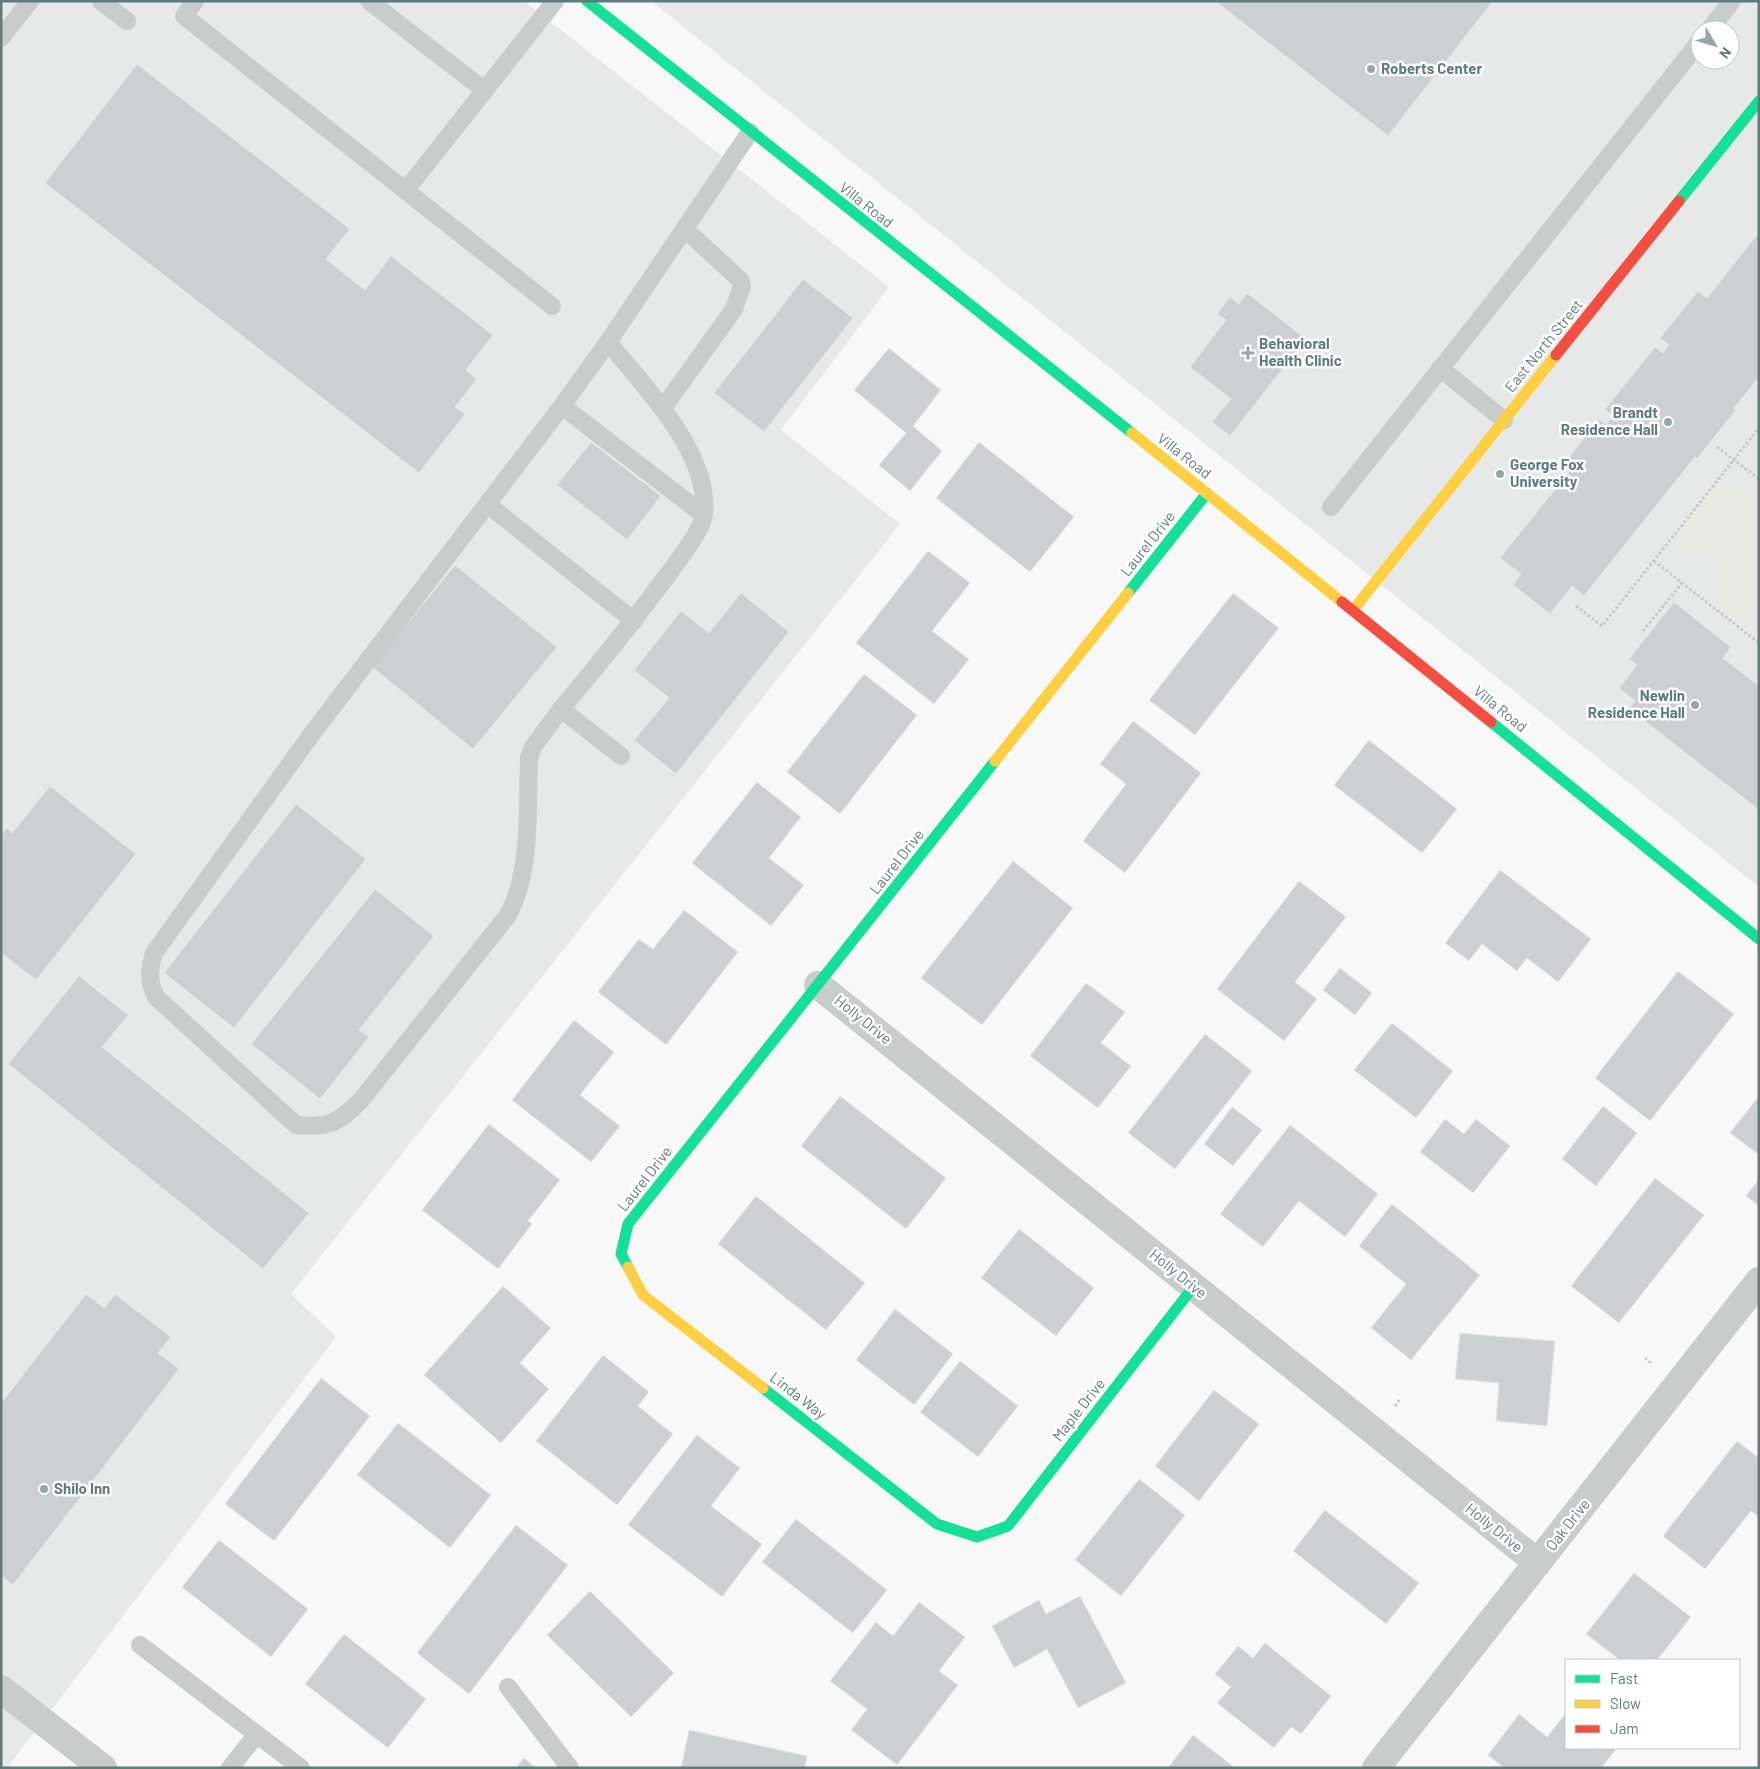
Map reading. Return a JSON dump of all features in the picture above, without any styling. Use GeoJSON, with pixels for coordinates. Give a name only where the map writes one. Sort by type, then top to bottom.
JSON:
{"type":"FeatureCollection","features":[{"type":"Feature","properties":{"kind":"street","name":"Villa Road"},"geometry":{"type":"LineString","coordinates":[[601,6],[750,132],[1207,493],[1759,939]]}},
{"type":"Feature","properties":{"kind":"street","name":"East North Street"},"geometry":{"type":"LineString","coordinates":[[1353,610],[1759,101]]}},
{"type":"Feature","properties":{"kind":"street","name":"Laurel Drive"},"geometry":{"type":"LineString","coordinates":[[621,1254],[628,1224],[1207,493]]}},
{"type":"Feature","properties":{"kind":"street","name":"Holly Drive"},"geometry":{"type":"LineString","coordinates":[[818,984],[1538,1563]]}},
{"type":"Feature","properties":{"kind":"street","name":"Linda Way"},"geometry":{"type":"LineString","coordinates":[[621,1254],[643,1295],[937,1524],[977,1537]]}},
{"type":"Feature","properties":{"kind":"street","name":"Oak Drive"},"geometry":{"type":"LineString","coordinates":[[1376,1768],[1759,1281]]}},
{"type":"Feature","properties":{"kind":"street","name":"Maple Drive"},"geometry":{"type":"LineString","coordinates":[[977,1537],[1008,1526],[1194,1286]]}},
{"type":"Feature","properties":{"kind":"street"},"geometry":{"type":"LineString","coordinates":[[1,1689],[103,1768]]}},
{"type":"Feature","properties":{"kind":"lane"},"geometry":{"type":"LineString","coordinates":[[1,38],[30,1]]}},
{"type":"Feature","properties":{"kind":"lane"},"geometry":{"type":"LineString","coordinates":[[101,1],[127,21]]}},
{"type":"Feature","properties":{"kind":"lane"},"geometry":{"type":"LineString","coordinates":[[195,1],[184,16],[552,306]]}},
{"type":"Feature","properties":{"kind":"lane"},"geometry":{"type":"LineString","coordinates":[[369,1],[484,90]]}},
{"type":"Feature","properties":{"kind":"lane"},"geometry":{"type":"LineString","coordinates":[[406,190],[555,1]]}},
{"type":"Feature","properties":{"kind":"lane"},"geometry":{"type":"LineString","coordinates":[[1717,20],[1732,1]]}},
{"type":"Feature","properties":{"kind":"lane"},"geometry":{"type":"LineString","coordinates":[[1331,507],[1690,54]]}},
{"type":"Feature","properties":{"kind":"lane"},"geometry":{"type":"LineString","coordinates":[[608,342],[663,408],[690,451],[702,486],[704,515],[688,548],[634,621],[561,709],[533,747],[530,758],[522,877],[517,898],[508,915],[362,1099],[335,1123],[319,1127],[296,1125],[156,997],[150,984],[149,971],[154,953],[311,734],[562,406],[608,342],[750,132]]}},
{"type":"Feature","properties":{"kind":"lane"},"geometry":{"type":"LineString","coordinates":[[663,408],[734,309],[742,286],[740,280],[685,228]]}},
{"type":"Feature","properties":{"kind":"lane"},"geometry":{"type":"LineString","coordinates":[[1440,368],[1504,420]]}},
{"type":"Feature","properties":{"kind":"lane"},"geometry":{"type":"LineString","coordinates":[[562,406],[704,515]]}},
{"type":"Feature","properties":{"kind":"lane"},"geometry":{"type":"LineString","coordinates":[[488,504],[634,621]]}},
{"type":"Feature","properties":{"kind":"lane"},"geometry":{"type":"LineString","coordinates":[[561,709],[621,756]]}},
{"type":"Feature","properties":{"kind":"lane"},"geometry":{"type":"LineString","coordinates":[[140,1645],[301,1768]]}},
{"type":"Feature","properties":{"kind":"lane"},"geometry":{"type":"LineString","coordinates":[[508,1687],[570,1768]]}},
{"type":"Feature","properties":{"kind":"lane"},"geometry":{"type":"LineString","coordinates":[[230,1768],[257,1734]]}},
{"type":"Feature","properties":{"kind":"path"},"geometry":{"type":"LineString","coordinates":[[1576,606],[1602,626],[1759,428]]}},
{"type":"Feature","properties":{"kind":"path"},"geometry":{"type":"LineString","coordinates":[[1717,447],[1759,479]]}},
{"type":"Feature","properties":{"kind":"path"},"geometry":{"type":"LineString","coordinates":[[1654,561],[1759,644]]}},
{"type":"Feature","properties":{"kind":"path"},"geometry":{"type":"LineString","coordinates":[[1643,631],[1682,582]]}},
{"type":"Feature","properties":{"kind":"shaded area"},"geometry":{"type":"Polygon","coordinates":[[[1,1],[524,1],[889,287],[781,430],[900,524],[291,1294],[336,1337],[7,1768],[1,1768],[1,1]]]}},
{"type":"Feature","properties":{"kind":"shaded area","name":"George Fox University"},"geometry":{"type":"Polygon","coordinates":[[[651,1],[1759,1],[1759,887],[651,1]]]}},
{"type":"Feature","properties":{"kind":"shaded area"},"geometry":{"type":"Polygon","coordinates":[[[1721,480],[1745,497],[1756,483],[1759,485],[1759,635],[1719,603],[1721,577],[1720,570],[1714,559],[1709,555],[1682,547],[1672,541],[1721,480]]]}},
{"type":"Feature","properties":{"kind":"building","name":"Roberts Center"},"geometry":{"type":"Polygon","coordinates":[[[1215,1],[1493,1],[1388,136],[1215,1]]]}},
{"type":"Feature","properties":{"kind":"building"},"geometry":{"type":"Polygon","coordinates":[[[137,64],[350,229],[326,259],[365,290],[391,256],[493,335],[466,370],[477,379],[455,407],[465,414],[419,473],[45,183],[137,64]]]}},
{"type":"Feature","properties":{"kind":"building","name":"Brandt Residence Hall"},"geometry":{"type":"Polygon","coordinates":[[[1759,232],[1759,377],[1734,408],[1736,410],[1697,459],[1695,457],[1584,596],[1572,586],[1550,614],[1513,585],[1521,574],[1500,558],[1569,472],[1562,466],[1599,419],[1606,424],[1613,416],[1605,409],[1655,347],[1663,353],[1669,345],[1660,338],[1698,291],[1707,298],[1759,232]]]}},
{"type":"Feature","properties":{"kind":"building"},"geometry":{"type":"Polygon","coordinates":[[[803,279],[853,318],[764,432],[714,393],[803,279]]]}},
{"type":"Feature","properties":{"kind":"building","name":"Behavioral Health Clinic"},"geometry":{"type":"Polygon","coordinates":[[[1247,293],[1306,339],[1230,436],[1212,422],[1231,399],[1190,367],[1226,320],[1217,314],[1230,297],[1239,304],[1247,293]]]}},
{"type":"Feature","properties":{"kind":"building"},"geometry":{"type":"Polygon","coordinates":[[[889,348],[941,390],[913,426],[942,451],[910,491],[879,465],[906,433],[854,390],[889,348]]]}},
{"type":"Feature","properties":{"kind":"building"},"geometry":{"type":"Polygon","coordinates":[[[591,442],[661,496],[627,540],[557,485],[591,442]]]}},
{"type":"Feature","properties":{"kind":"building"},"geometry":{"type":"Polygon","coordinates":[[[979,442],[1074,517],[1030,572],[936,498],[979,442]]]}},
{"type":"Feature","properties":{"kind":"building"},"geometry":{"type":"Polygon","coordinates":[[[928,551],[970,583],[932,631],[969,659],[934,704],[856,643],[928,551]]]}},
{"type":"Feature","properties":{"kind":"building"},"geometry":{"type":"Polygon","coordinates":[[[455,565],[557,647],[473,749],[372,667],[455,565]]]}},
{"type":"Feature","properties":{"kind":"building"},"geometry":{"type":"Polygon","coordinates":[[[741,593],[789,632],[676,774],[634,740],[669,698],[634,670],[681,611],[709,633],[741,593]]]}},
{"type":"Feature","properties":{"kind":"building"},"geometry":{"type":"Polygon","coordinates":[[[1233,593],[1279,628],[1195,735],[1149,700],[1233,593]]]}},
{"type":"Feature","properties":{"kind":"building","name":"Newlin Residence Hall"},"geometry":{"type":"Polygon","coordinates":[[[1674,602],[1731,647],[1723,658],[1759,686],[1759,810],[1629,709],[1635,701],[1619,688],[1637,665],[1629,659],[1674,602]]]}},
{"type":"Feature","properties":{"kind":"building"},"geometry":{"type":"Polygon","coordinates":[[[864,674],[917,715],[840,814],[787,772],[864,674]]]}},
{"type":"Feature","properties":{"kind":"building"},"geometry":{"type":"Polygon","coordinates":[[[1133,721],[1201,773],[1125,873],[1083,841],[1126,784],[1100,764],[1133,721]]]}},
{"type":"Feature","properties":{"kind":"building"},"geometry":{"type":"Polygon","coordinates":[[[1369,740],[1457,809],[1422,853],[1334,785],[1369,740]]]}},
{"type":"Feature","properties":{"kind":"building"},"geometry":{"type":"Polygon","coordinates":[[[757,782],[801,817],[769,858],[804,885],[771,926],[692,863],[757,782]]]}},
{"type":"Feature","properties":{"kind":"building"},"geometry":{"type":"Polygon","coordinates":[[[50,786],[136,854],[36,980],[1,953],[1,835],[7,828],[12,833],[50,786]]]}},
{"type":"Feature","properties":{"kind":"building"},"geometry":{"type":"Polygon","coordinates":[[[296,804],[366,859],[234,1028],[164,973],[296,804]]]}},
{"type":"Feature","properties":{"kind":"building"},"geometry":{"type":"Polygon","coordinates":[[[1013,861],[1073,908],[982,1025],[921,978],[1013,861]]]}},
{"type":"Feature","properties":{"kind":"building"},"geometry":{"type":"Polygon","coordinates":[[[1500,870],[1591,939],[1558,982],[1527,958],[1517,971],[1482,944],[1469,961],[1445,943],[1500,870]]]}},
{"type":"Feature","properties":{"kind":"building"},"geometry":{"type":"Polygon","coordinates":[[[1299,881],[1346,917],[1295,982],[1317,999],[1284,1041],[1217,989],[1299,881]]]}},
{"type":"Feature","properties":{"kind":"building"},"geometry":{"type":"Polygon","coordinates":[[[375,889],[434,936],[359,1030],[369,1037],[320,1099],[251,1044],[375,889]]]}},
{"type":"Feature","properties":{"kind":"building"},"geometry":{"type":"Polygon","coordinates":[[[684,910],[738,952],[666,1045],[598,992],[639,939],[653,949],[684,910]]]}},
{"type":"Feature","properties":{"kind":"building"},"geometry":{"type":"Polygon","coordinates":[[[1340,968],[1372,993],[1355,1015],[1323,990],[1340,968]]]}},
{"type":"Feature","properties":{"kind":"building"},"geometry":{"type":"Polygon","coordinates":[[[1678,971],[1734,1014],[1650,1121],[1595,1078],[1678,971]]]}},
{"type":"Feature","properties":{"kind":"building"},"geometry":{"type":"Polygon","coordinates":[[[79,976],[128,1015],[102,1047],[309,1213],[263,1269],[8,1064],[79,976]]]}},
{"type":"Feature","properties":{"kind":"building"},"geometry":{"type":"Polygon","coordinates":[[[1086,983],[1125,1012],[1101,1043],[1131,1066],[1098,1108],[1030,1056],[1086,983]]]}},
{"type":"Feature","properties":{"kind":"building"},"geometry":{"type":"Polygon","coordinates":[[[574,1020],[614,1052],[580,1095],[620,1126],[591,1162],[512,1100],[574,1020]]]}},
{"type":"Feature","properties":{"kind":"building"},"geometry":{"type":"Polygon","coordinates":[[[1392,1023],[1453,1071],[1416,1118],[1354,1070],[1392,1023]]]}},
{"type":"Feature","properties":{"kind":"building"},"geometry":{"type":"Polygon","coordinates":[[[1205,1034],[1252,1071],[1175,1169],[1128,1133],[1205,1034]]]}},
{"type":"Feature","properties":{"kind":"building"},"geometry":{"type":"Polygon","coordinates":[[[840,1096],[946,1178],[906,1229],[801,1146],[840,1096]]]}},
{"type":"Feature","properties":{"kind":"building"},"geometry":{"type":"Polygon","coordinates":[[[1759,1096],[1759,1155],[1730,1133],[1759,1096]]]}},
{"type":"Feature","properties":{"kind":"building"},"geometry":{"type":"Polygon","coordinates":[[[1603,1106],[1637,1133],[1596,1186],[1562,1159],[1603,1106]]]}},
{"type":"Feature","properties":{"kind":"building"},"geometry":{"type":"Polygon","coordinates":[[[1232,1107],[1262,1130],[1233,1166],[1204,1144],[1232,1107]]]}},
{"type":"Feature","properties":{"kind":"building"},"geometry":{"type":"Polygon","coordinates":[[[1445,1119],[1464,1134],[1476,1119],[1510,1146],[1473,1193],[1420,1152],[1445,1119]]]}},
{"type":"Feature","properties":{"kind":"building"},"geometry":{"type":"Polygon","coordinates":[[[489,1124],[560,1180],[528,1221],[532,1224],[498,1269],[422,1210],[489,1124]]]}},
{"type":"Feature","properties":{"kind":"building"},"geometry":{"type":"Polygon","coordinates":[[[1290,1125],[1378,1194],[1345,1237],[1299,1201],[1263,1247],[1220,1214],[1290,1125]]]}},
{"type":"Feature","properties":{"kind":"building"},"geometry":{"type":"Polygon","coordinates":[[[1655,1178],[1704,1215],[1619,1323],[1571,1286],[1655,1178]]]}},
{"type":"Feature","properties":{"kind":"building"},"geometry":{"type":"Polygon","coordinates":[[[1759,1179],[1759,1206],[1746,1196],[1759,1179]]]}},
{"type":"Feature","properties":{"kind":"building"},"geometry":{"type":"Polygon","coordinates":[[[756,1196],[865,1283],[826,1330],[718,1244],[756,1196]]]}},
{"type":"Feature","properties":{"kind":"building"},"geometry":{"type":"Polygon","coordinates":[[[1392,1204],[1480,1275],[1411,1360],[1371,1328],[1406,1284],[1359,1246],[1392,1204]]]}},
{"type":"Feature","properties":{"kind":"building"},"geometry":{"type":"Polygon","coordinates":[[[1019,1229],[1094,1288],[1056,1336],[981,1278],[1019,1229]]]}},
{"type":"Feature","properties":{"kind":"building"},"geometry":{"type":"Polygon","coordinates":[[[503,1286],[551,1328],[520,1363],[549,1389],[501,1443],[424,1375],[503,1286]]]}},
{"type":"Feature","properties":{"kind":"building","name":"Shilo Inn"},"geometry":{"type":"Polygon","coordinates":[[[86,1294],[104,1308],[115,1294],[171,1337],[158,1353],[179,1369],[13,1585],[1,1576],[1,1403],[86,1294]]]}},
{"type":"Feature","properties":{"kind":"building"},"geometry":{"type":"Polygon","coordinates":[[[895,1309],[953,1354],[914,1405],[856,1360],[895,1309]]]}},
{"type":"Feature","properties":{"kind":"building"},"geometry":{"type":"Polygon","coordinates":[[[1460,1333],[1555,1341],[1547,1426],[1496,1421],[1499,1383],[1455,1379],[1460,1333]]]}},
{"type":"Feature","properties":{"kind":"building"},"geometry":{"type":"Polygon","coordinates":[[[603,1355],[649,1392],[638,1406],[673,1434],[617,1505],[536,1441],[603,1355]]]}},
{"type":"Feature","properties":{"kind":"building"},"geometry":{"type":"Polygon","coordinates":[[[960,1361],[1018,1406],[978,1457],[920,1412],[960,1361]]]}},
{"type":"Feature","properties":{"kind":"building"},"geometry":{"type":"Polygon","coordinates":[[[321,1378],[370,1416],[274,1541],[225,1504],[321,1378]]]}},
{"type":"Feature","properties":{"kind":"building"},"geometry":{"type":"Polygon","coordinates":[[[1214,1390],[1259,1424],[1199,1501],[1155,1466],[1214,1390]]]}},
{"type":"Feature","properties":{"kind":"building"},"geometry":{"type":"Polygon","coordinates":[[[398,1423],[491,1495],[450,1548],[357,1475],[398,1423]]]}},
{"type":"Feature","properties":{"kind":"building"},"geometry":{"type":"Polygon","coordinates":[[[697,1435],[740,1468],[711,1506],[762,1544],[722,1597],[628,1525],[697,1435]]]}},
{"type":"Feature","properties":{"kind":"building"},"geometry":{"type":"Polygon","coordinates":[[[1737,1441],[1759,1458],[1759,1517],[1751,1511],[1705,1569],[1663,1536],[1737,1441]]]}},
{"type":"Feature","properties":{"kind":"building"},"geometry":{"type":"Polygon","coordinates":[[[1139,1479],[1185,1515],[1121,1596],[1075,1560],[1139,1479]]]}},
{"type":"Feature","properties":{"kind":"building"},"geometry":{"type":"Polygon","coordinates":[[[1325,1510],[1419,1583],[1386,1624],[1293,1551],[1325,1510]]]}},
{"type":"Feature","properties":{"kind":"building"},"geometry":{"type":"Polygon","coordinates":[[[796,1519],[887,1590],[853,1633],[762,1562],[796,1519]]]}},
{"type":"Feature","properties":{"kind":"building"},"geometry":{"type":"Polygon","coordinates":[[[516,1525],[568,1565],[469,1694],[417,1653],[516,1525]]]}},
{"type":"Feature","properties":{"kind":"building"},"geometry":{"type":"Polygon","coordinates":[[[219,1540],[308,1609],[271,1657],[182,1587],[219,1540]]]}},
{"type":"Feature","properties":{"kind":"building"},"geometry":{"type":"Polygon","coordinates":[[[1634,1573],[1691,1617],[1658,1659],[1619,1659],[1586,1634],[1634,1573]]]}},
{"type":"Feature","properties":{"kind":"building"},"geometry":{"type":"Polygon","coordinates":[[[590,1591],[674,1673],[631,1717],[547,1635],[590,1591]]]}},
{"type":"Feature","properties":{"kind":"building"},"geometry":{"type":"Polygon","coordinates":[[[1080,1596],[1126,1683],[1078,1708],[1047,1649],[1014,1668],[992,1626],[1039,1600],[1046,1614],[1080,1596]]]}},
{"type":"Feature","properties":{"kind":"building"},"geometry":{"type":"Polygon","coordinates":[[[919,1602],[965,1637],[939,1671],[958,1685],[897,1765],[851,1730],[867,1709],[830,1681],[876,1622],[893,1636],[919,1602]]]}},
{"type":"Feature","properties":{"kind":"building"},"geometry":{"type":"Polygon","coordinates":[[[344,1634],[426,1699],[388,1748],[305,1684],[344,1634]]]}},
{"type":"Feature","properties":{"kind":"building"},"geometry":{"type":"Polygon","coordinates":[[[1265,1643],[1331,1696],[1301,1734],[1291,1727],[1274,1748],[1217,1703],[1231,1687],[1215,1674],[1238,1646],[1253,1658],[1265,1643]]]}},
{"type":"Feature","properties":{"kind":"building"},"geometry":{"type":"Polygon","coordinates":[[[1519,1714],[1547,1737],[1565,1714],[1565,1749],[1616,1749],[1601,1768],[1504,1768],[1488,1755],[1519,1714]]]}},
{"type":"Feature","properties":{"kind":"building"},"geometry":{"type":"Polygon","coordinates":[[[689,1730],[807,1756],[805,1768],[681,1768],[689,1730]]]}},
{"type":"Feature","properties":{"kind":"building"},"geometry":{"type":"Polygon","coordinates":[[[1193,1735],[1235,1768],[1168,1768],[1193,1735]]]}},
{"type":"Feature","properties":{"kind":"building"},"geometry":{"type":"Polygon","coordinates":[[[524,1758],[536,1768],[516,1768],[524,1758]]]}},
{"type":"Feature","properties":{"kind":"traffic: fast"},"geometry":{"type":"LineString","coordinates":[[587,1],[1132,433]]}},
{"type":"Feature","properties":{"kind":"traffic: fast"},"geometry":{"type":"LineString","coordinates":[[1679,201],[1759,101]]}},
{"type":"Feature","properties":{"kind":"traffic: fast"},"geometry":{"type":"LineString","coordinates":[[1128,593],[1207,493]]}},
{"type":"Feature","properties":{"kind":"traffic: fast"},"geometry":{"type":"LineString","coordinates":[[1491,722],[1759,939]]}},
{"type":"Feature","properties":{"kind":"traffic: fast"},"geometry":{"type":"LineString","coordinates":[[628,1267],[621,1254],[628,1224],[995,761]]}},
{"type":"Feature","properties":{"kind":"traffic: fast"},"geometry":{"type":"LineString","coordinates":[[763,1388],[937,1524],[977,1537],[1008,1526],[1194,1286]]}},
{"type":"Feature","properties":{"kind":"traffic: slow"},"geometry":{"type":"LineString","coordinates":[[1353,610],[1556,355]]}},
{"type":"Feature","properties":{"kind":"traffic: slow"},"geometry":{"type":"LineString","coordinates":[[1132,433],[1342,602]]}},
{"type":"Feature","properties":{"kind":"traffic: slow"},"geometry":{"type":"LineString","coordinates":[[995,761],[1128,593]]}},
{"type":"Feature","properties":{"kind":"traffic: slow"},"geometry":{"type":"LineString","coordinates":[[628,1267],[643,1295],[763,1388]]}},
{"type":"Feature","properties":{"kind":"traffic: jam"},"geometry":{"type":"LineString","coordinates":[[1556,355],[1679,201]]}},
{"type":"Feature","properties":{"kind":"traffic: jam"},"geometry":{"type":"LineString","coordinates":[[1342,602],[1491,722]]}},
{"type":"Feature","properties":{"kind":"place","name":"Roberts Center"},"geometry":{"type":"Point","coordinates":[1371,69]}},
{"type":"Feature","properties":{"kind":"place","name":"Behavioral Health Clinic"},"geometry":{"type":"Point","coordinates":[1248,353]}},
{"type":"Feature","properties":{"kind":"place","name":"Brandt Residence Hall"},"geometry":{"type":"Point","coordinates":[1668,422]}},
{"type":"Feature","properties":{"kind":"place","name":"George Fox University"},"geometry":{"type":"Point","coordinates":[1500,474]}},
{"type":"Feature","properties":{"kind":"place","name":"Newlin Residence Hall"},"geometry":{"type":"Point","coordinates":[1695,705]}},
{"type":"Feature","properties":{"kind":"place","name":"Shilo Inn"},"geometry":{"type":"Point","coordinates":[44,1489]}}]}
